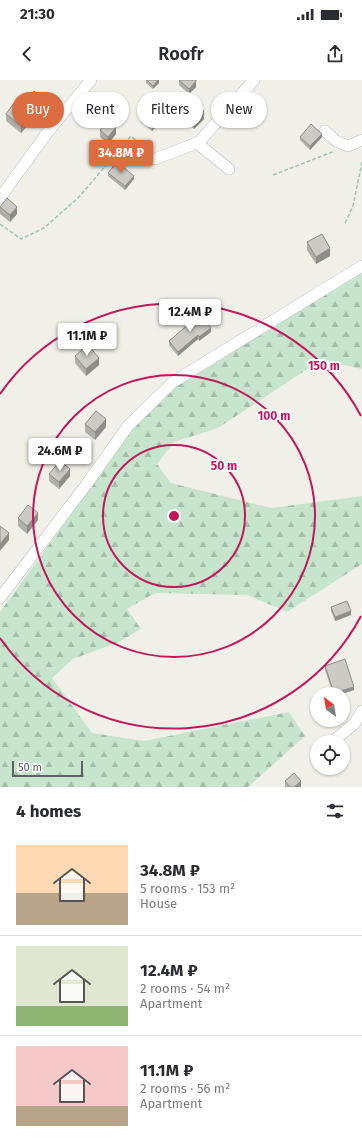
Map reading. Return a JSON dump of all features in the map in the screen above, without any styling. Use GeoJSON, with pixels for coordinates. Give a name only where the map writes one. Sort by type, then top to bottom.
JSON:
{"type":"FeatureCollection","features":[{"type":"Feature","properties":{"kind":"street"},"geometry":{"type":"LineString","coordinates":[[0,198],[47,133],[91,80]]}},
{"type":"Feature","properties":{"kind":"street"},"geometry":{"type":"LineString","coordinates":[[155,159],[199,142],[254,80]]}},
{"type":"Feature","properties":{"kind":"street"},"geometry":{"type":"LineString","coordinates":[[325,131],[336,141],[348,146],[362,140]]}},
{"type":"Feature","properties":{"kind":"street"},"geometry":{"type":"LineString","coordinates":[[197,143],[229,170]]}},
{"type":"Feature","properties":{"kind":"street"},"geometry":{"type":"LineString","coordinates":[[0,598],[86,486],[128,426],[173,382],[362,266]]}},
{"type":"Feature","properties":{"kind":"street"},"geometry":{"type":"LineString","coordinates":[[341,735],[354,724],[362,711]]}},
{"type":"Feature","properties":{"kind":"path"},"geometry":{"type":"LineString","coordinates":[[0,224],[21,239],[44,228],[79,197],[131,136],[155,159]]}},
{"type":"Feature","properties":{"kind":"path"},"geometry":{"type":"LineString","coordinates":[[273,175],[348,146]]}},
{"type":"Feature","properties":{"kind":"path"},"geometry":{"type":"LineString","coordinates":[[345,222],[353,206],[362,162]]}},
{"type":"Feature","properties":{"kind":"green space"},"geometry":{"type":"Polygon","coordinates":[[[362,273],[362,369],[321,360],[218,428],[174,442],[157,464],[171,483],[271,508],[362,496],[362,564],[287,612],[247,595],[155,593],[127,609],[141,629],[119,642],[73,659],[52,678],[92,733],[144,741],[289,712],[305,736],[248,787],[0,787],[0,612],[133,429],[175,387],[362,273]]]}},
{"type":"Feature","properties":{"kind":"building"},"geometry":{"type":"Polygon","coordinates":[[[147,80],[158,80],[153,86],[147,80]]]}},
{"type":"Feature","properties":{"kind":"building"},"geometry":{"type":"Polygon","coordinates":[[[179,80],[195,80],[196,81],[189,89],[179,80]]]}},
{"type":"Feature","properties":{"kind":"building"},"geometry":{"type":"Polygon","coordinates":[[[12,106],[12,119],[6,114],[12,106]]]}},
{"type":"Feature","properties":{"kind":"building"},"geometry":{"type":"Polygon","coordinates":[[[311,124],[322,134],[310,146],[300,137],[311,124]]]}},
{"type":"Feature","properties":{"kind":"building"},"geometry":{"type":"Polygon","coordinates":[[[102,128],[115,128],[108,137],[100,130],[102,128]]]}},
{"type":"Feature","properties":{"kind":"building"},"geometry":{"type":"Polygon","coordinates":[[[117,162],[134,176],[125,186],[108,173],[117,162]]]}},
{"type":"Feature","properties":{"kind":"building"},"geometry":{"type":"Polygon","coordinates":[[[7,198],[17,207],[10,215],[0,207],[7,198]]]}},
{"type":"Feature","properties":{"kind":"building"},"geometry":{"type":"Polygon","coordinates":[[[322,234],[330,248],[316,257],[307,242],[322,234]]]}},
{"type":"Feature","properties":{"kind":"building"},"geometry":{"type":"Polygon","coordinates":[[[200,314],[211,328],[199,337],[198,335],[178,352],[169,341],[200,314]]]}},
{"type":"Feature","properties":{"kind":"building"},"geometry":{"type":"Polygon","coordinates":[[[88,345],[99,358],[86,369],[75,356],[88,345]]]}},
{"type":"Feature","properties":{"kind":"building"},"geometry":{"type":"Polygon","coordinates":[[[96,411],[106,419],[95,432],[85,424],[96,411]]]}},
{"type":"Feature","properties":{"kind":"building"},"geometry":{"type":"Polygon","coordinates":[[[60,461],[70,469],[59,482],[49,474],[60,461]]]}},
{"type":"Feature","properties":{"kind":"building"},"geometry":{"type":"Polygon","coordinates":[[[28,505],[38,513],[27,526],[18,518],[28,505]]]}},
{"type":"Feature","properties":{"kind":"building"},"geometry":{"type":"Polygon","coordinates":[[[0,526],[9,533],[0,544],[0,526]]]}},
{"type":"Feature","properties":{"kind":"building"},"geometry":{"type":"Polygon","coordinates":[[[347,601],[351,611],[335,617],[331,607],[347,601]]]}},
{"type":"Feature","properties":{"kind":"building"},"geometry":{"type":"Polygon","coordinates":[[[345,659],[354,687],[350,688],[332,687],[325,666],[345,659]]]}},
{"type":"Feature","properties":{"kind":"building"},"geometry":{"type":"Polygon","coordinates":[[[294,773],[301,781],[294,787],[290,787],[285,781],[294,773]]]}}]}
